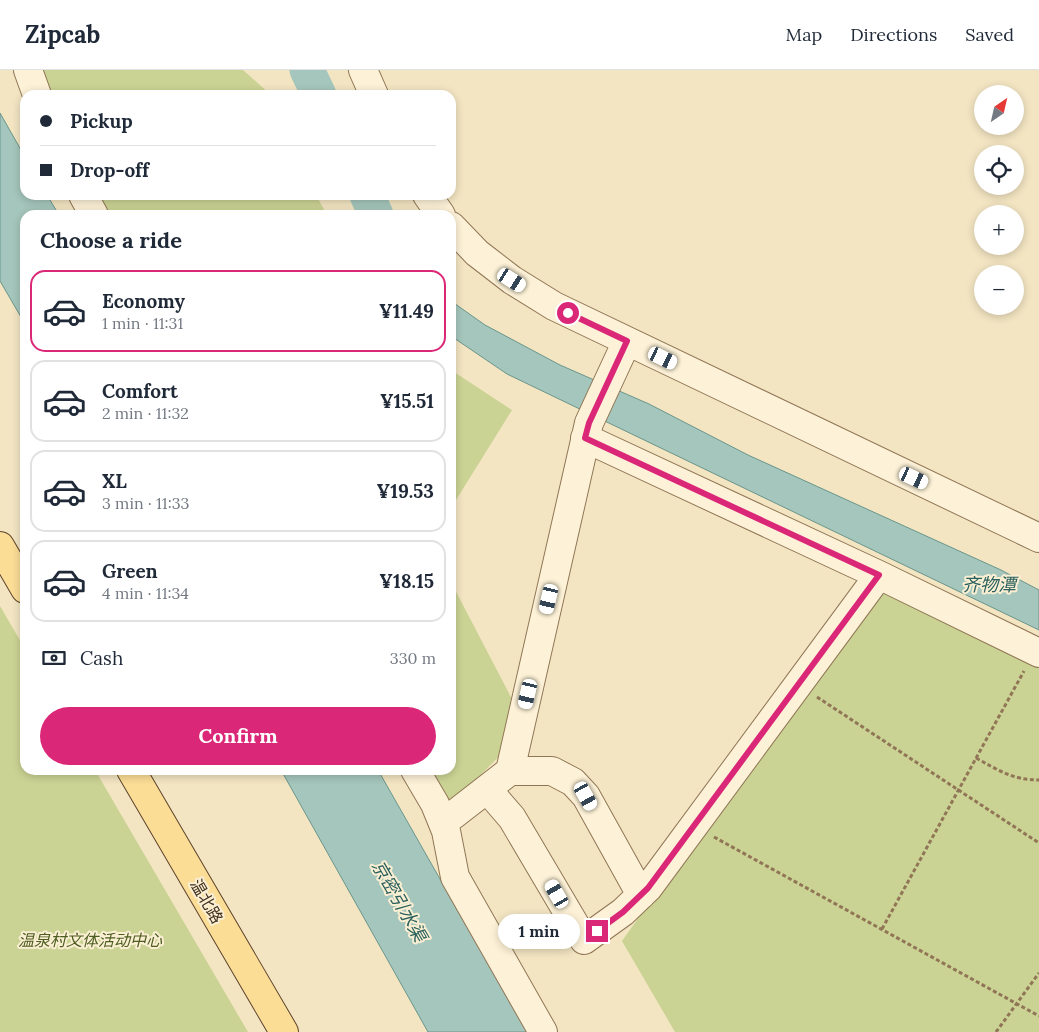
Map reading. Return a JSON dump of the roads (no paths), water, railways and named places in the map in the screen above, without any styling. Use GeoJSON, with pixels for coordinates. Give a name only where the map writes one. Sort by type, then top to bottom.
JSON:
{"type":"FeatureCollection","features":[{"type":"Feature","properties":{"kind":"main road"},"geometry":{"type":"LineString","coordinates":[[0,546],[20,580]]}},
{"type":"Feature","properties":{"kind":"main road","name":"温北路"},"geometry":{"type":"LineString","coordinates":[[134,775],[284,1032]]}},
{"type":"Feature","properties":{"kind":"street"},"geometry":{"type":"LineString","coordinates":[[28,70],[35,90]]}},
{"type":"Feature","properties":{"kind":"street"},"geometry":{"type":"LineString","coordinates":[[363,70],[372,90]]}},
{"type":"Feature","properties":{"kind":"street"},"geometry":{"type":"LineString","coordinates":[[456,231],[477,253],[512,280],[554,306],[1039,538]]}},
{"type":"Feature","properties":{"kind":"street"},"geometry":{"type":"LineString","coordinates":[[443,823],[510,771],[587,430],[627,342]]}},
{"type":"Feature","properties":{"kind":"street"},"geometry":{"type":"LineString","coordinates":[[587,430],[879,575],[1032,662]]}},
{"type":"Feature","properties":{"kind":"street"},"geometry":{"type":"LineString","coordinates":[[487,789],[512,818],[584,940],[623,912],[648,888],[879,575]]}},
{"type":"Feature","properties":{"kind":"street"},"geometry":{"type":"LineString","coordinates":[[510,771],[552,772],[573,782],[586,796],[642,894]]}},
{"type":"Feature","properties":{"kind":"street"},"geometry":{"type":"LineString","coordinates":[[419,775],[435,804],[446,831],[455,877],[543,1032]]}},
{"type":"Feature","properties":{"kind":"water"},"geometry":{"type":"Polygon","coordinates":[[[0,113],[20,148],[20,200],[50,200],[56,210],[20,210],[20,315],[0,281],[0,113]]]}},
{"type":"Feature","properties":{"kind":"water","name":"齐物潭"},"geometry":{"type":"Polygon","coordinates":[[[456,305],[485,325],[560,365],[649,404],[748,455],[1001,570],[1039,590],[1039,630],[507,374],[456,339],[456,305]]]}},
{"type":"Feature","properties":{"kind":"water","name":"京密引水渠"},"geometry":{"type":"Polygon","coordinates":[[[284,775],[381,775],[527,1032],[428,1032],[284,775]]]}},
{"type":"Feature","properties":{"kind":"waterway"},"geometry":{"type":"LineString","coordinates":[[307,70],[317,90]]}},
{"type":"Feature","properties":{"kind":"waterway"},"geometry":{"type":"LineString","coordinates":[[369,200],[374,210]]}},
{"type":"Feature","properties":{"kind":"park label","name":"温泉村文体活动中心"},"geometry":{"type":"Point","coordinates":[90,940]}}]}
